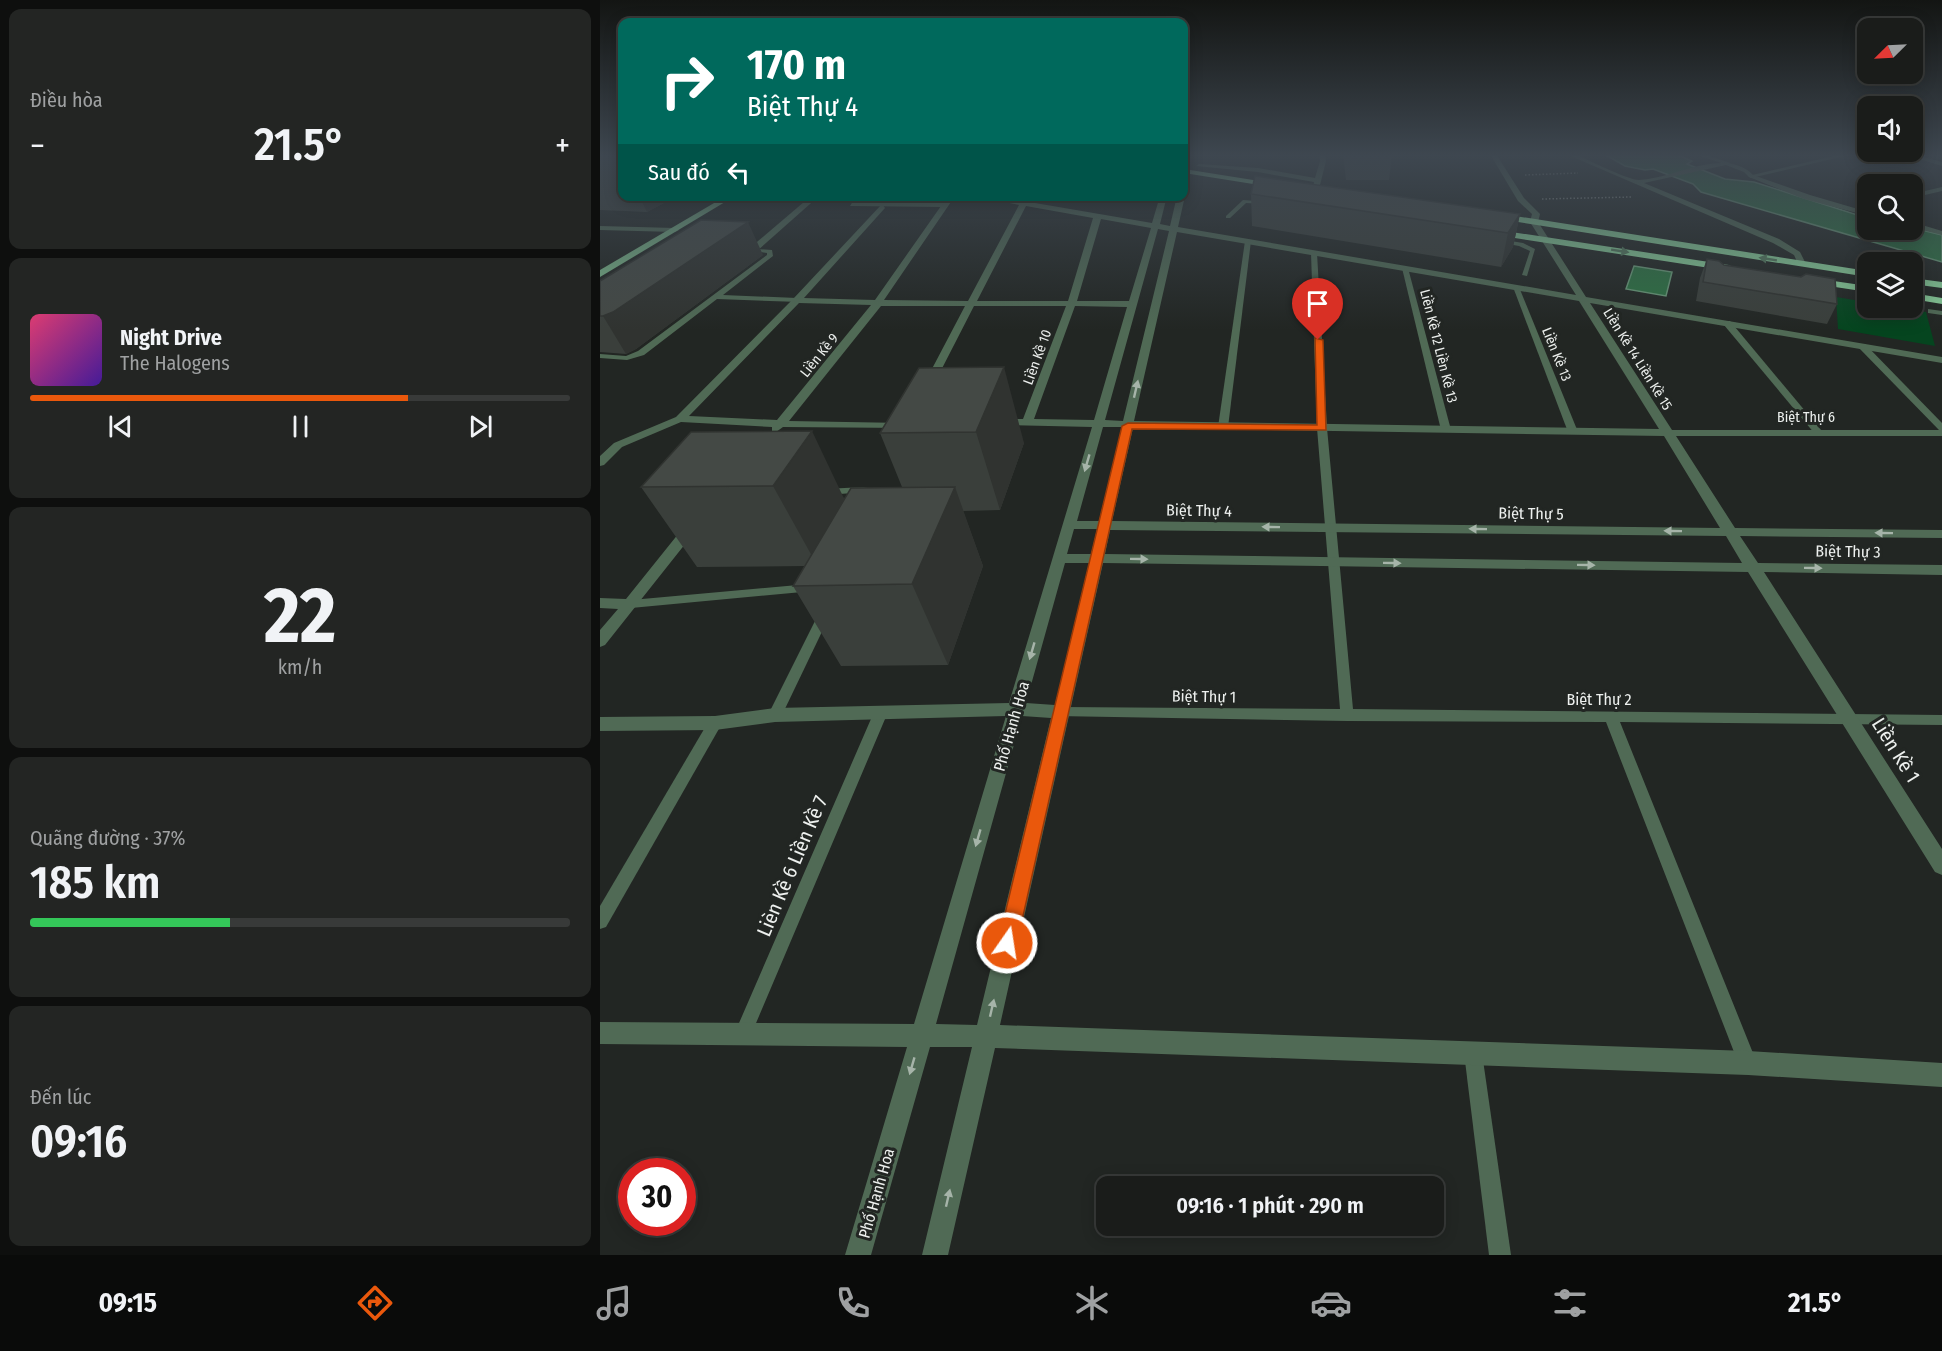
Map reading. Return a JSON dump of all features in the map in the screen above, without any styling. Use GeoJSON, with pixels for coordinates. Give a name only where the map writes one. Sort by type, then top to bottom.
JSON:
{"type":"FeatureCollection","features":[{"type":"Feature","properties":{"kind":"highway"},"geometry":{"type":"LineString","coordinates":[[1485,215],[1857,272]]}},
{"type":"Feature","properties":{"kind":"highway"},"geometry":{"type":"LineString","coordinates":[[1477,230],[1744,270]]}},
{"type":"Feature","properties":{"kind":"highway"},"geometry":{"type":"LineString","coordinates":[[1801,279],[1857,287]]}},
{"type":"Feature","properties":{"kind":"highway"},"geometry":{"type":"LineString","coordinates":[[1923,282],[1942,285]]}},
{"type":"Feature","properties":{"kind":"highway"},"geometry":{"type":"LineString","coordinates":[[1923,298],[1942,301]]}},
{"type":"Feature","properties":{"kind":"main road"},"geometry":{"type":"LineString","coordinates":[[600,274],[704,213]]}},
{"type":"Feature","properties":{"kind":"street"},"geometry":{"type":"LineString","coordinates":[[754,249],[797,213]]}},
{"type":"Feature","properties":{"kind":"street"},"geometry":{"type":"LineString","coordinates":[[600,462],[618,445],[680,419],[797,300],[876,213]]}},
{"type":"Feature","properties":{"kind":"street","name":"Liền Kề 9"},"geometry":{"type":"LineString","coordinates":[[765,441],[878,303],[940,213]]}},
{"type":"Feature","properties":{"kind":"street"},"geometry":{"type":"LineString","coordinates":[[923,395],[1018,213]]}},
{"type":"Feature","properties":{"kind":"street"},"geometry":{"type":"LineString","coordinates":[[1081,213],[1942,360]]}},
{"type":"Feature","properties":{"kind":"street","name":"Phố Hạnh Hoa"},"geometry":{"type":"LineString","coordinates":[[858,1255],[1159,213]]}},
{"type":"Feature","properties":{"kind":"street"},"geometry":{"type":"LineString","coordinates":[[935,1255],[1177,213]]}},
{"type":"Feature","properties":{"kind":"street","name":"Liền Kề 14 Liền Kề 15"},"geometry":{"type":"LineString","coordinates":[[1535,213],[1534,222],[1754,568]]}},
{"type":"Feature","properties":{"kind":"street"},"geometry":{"type":"LineString","coordinates":[[1710,213],[1776,241],[1797,254],[1802,264]]}},
{"type":"Feature","properties":{"kind":"street","name":"Liền Kề 10"},"geometry":{"type":"LineString","coordinates":[[1028,421],[1072,302],[1098,215]]}},
{"type":"Feature","properties":{"kind":"street"},"geometry":{"type":"LineString","coordinates":[[1923,227],[1942,232]]}},
{"type":"Feature","properties":{"kind":"street"},"geometry":{"type":"LineString","coordinates":[[600,228],[675,230]]}},
{"type":"Feature","properties":{"kind":"street"},"geometry":{"type":"LineString","coordinates":[[797,300],[878,303],[1133,304]]}},
{"type":"Feature","properties":{"kind":"street"},"geometry":{"type":"LineString","coordinates":[[680,419],[780,424],[913,422]]}},
{"type":"Feature","properties":{"kind":"street"},"geometry":{"type":"LineString","coordinates":[[984,423],[1028,421],[1128,426],[1669,433]]}},
{"type":"Feature","properties":{"kind":"street","name":"Biệt Thự 6"},"geometry":{"type":"LineString","coordinates":[[1669,433],[1942,431]]}},
{"type":"Feature","properties":{"kind":"street"},"geometry":{"type":"LineString","coordinates":[[600,641],[699,517]]}},
{"type":"Feature","properties":{"kind":"street","name":"Biệt Thự 4"},"geometry":{"type":"LineString","coordinates":[[1069,525],[1329,528]]}},
{"type":"Feature","properties":{"kind":"street","name":"Biệt Thự 5"},"geometry":{"type":"LineString","coordinates":[[1329,528],[1731,532]]}},
{"type":"Feature","properties":{"kind":"street"},"geometry":{"type":"LineString","coordinates":[[1731,532],[1942,534]]}},
{"type":"Feature","properties":{"kind":"street"},"geometry":{"type":"LineString","coordinates":[[1059,558],[1754,568]]}},
{"type":"Feature","properties":{"kind":"street","name":"Biệt Thự 3"},"geometry":{"type":"LineString","coordinates":[[1754,568],[1942,570]]}},
{"type":"Feature","properties":{"kind":"street","name":"Liền Kề 1"},"geometry":{"type":"LineString","coordinates":[[1754,568],[1942,866]]}},
{"type":"Feature","properties":{"kind":"street"},"geometry":{"type":"LineString","coordinates":[[600,603],[631,604]]}},
{"type":"Feature","properties":{"kind":"street"},"geometry":{"type":"LineString","coordinates":[[600,724],[715,723],[776,715],[881,712],[1016,709],[1061,712]]}},
{"type":"Feature","properties":{"kind":"street"},"geometry":{"type":"LineString","coordinates":[[600,1033],[742,1036],[986,1036],[1748,1063],[1942,1075]]}},
{"type":"Feature","properties":{"kind":"lane"},"geometry":{"type":"LineString","coordinates":[[1228,217],[1233,213]]}},
{"type":"Feature","properties":{"kind":"lane"},"geometry":{"type":"LineString","coordinates":[[1487,238],[1521,244],[1533,250],[1525,275]]}},
{"type":"Feature","properties":{"kind":"lane"},"geometry":{"type":"LineString","coordinates":[[1223,427],[1248,241]]}},
{"type":"Feature","properties":{"kind":"lane"},"geometry":{"type":"LineString","coordinates":[[652,244],[663,245]]}},
{"type":"Feature","properties":{"kind":"lane"},"geometry":{"type":"LineString","coordinates":[[600,356],[635,356],[770,256],[770,251],[735,249]]}},
{"type":"Feature","properties":{"kind":"lane"},"geometry":{"type":"LineString","coordinates":[[1314,252],[1329,528],[1347,716]]}},
{"type":"Feature","properties":{"kind":"lane"},"geometry":{"type":"LineString","coordinates":[[1699,264],[1712,275]]}},
{"type":"Feature","properties":{"kind":"lane","name":"Liền Kề 12 Liền Kề 13"},"geometry":{"type":"LineString","coordinates":[[1405,268],[1446,430]]}},
{"type":"Feature","properties":{"kind":"lane","name":"Liền Kề 13"},"geometry":{"type":"LineString","coordinates":[[1516,287],[1573,432]]}},
{"type":"Feature","properties":{"kind":"lane"},"geometry":{"type":"LineString","coordinates":[[716,297],[797,300]]}},
{"type":"Feature","properties":{"kind":"lane"},"geometry":{"type":"LineString","coordinates":[[1931,311],[1942,313]]}},
{"type":"Feature","properties":{"kind":"lane"},"geometry":{"type":"LineString","coordinates":[[1727,323],[1818,432]]}},
{"type":"Feature","properties":{"kind":"lane"},"geometry":{"type":"LineString","coordinates":[[1862,346],[1942,431]]}},
{"type":"Feature","properties":{"kind":"lane"},"geometry":{"type":"LineString","coordinates":[[817,493],[874,489]]}},
{"type":"Feature","properties":{"kind":"lane"},"geometry":{"type":"LineString","coordinates":[[631,604],[826,586]]}},
{"type":"Feature","properties":{"kind":"lane"},"geometry":{"type":"LineString","coordinates":[[776,715],[827,607]]}},
{"type":"Feature","properties":{"kind":"lane","name":"Lièn Kề 6 Liền Kề 7"},"geometry":{"type":"LineString","coordinates":[[742,1036],[881,712]]}},
{"type":"Feature","properties":{"kind":"lane","name":"Biệt Thự 1"},"geometry":{"type":"LineString","coordinates":[[1061,712],[1347,716]]}},
{"type":"Feature","properties":{"kind":"lane","name":"Biệt Thự 2"},"geometry":{"type":"LineString","coordinates":[[1347,716],[1850,719]]}},
{"type":"Feature","properties":{"kind":"lane"},"geometry":{"type":"LineString","coordinates":[[1611,717],[1748,1063]]}},
{"type":"Feature","properties":{"kind":"lane"},"geometry":{"type":"LineString","coordinates":[[1850,719],[1942,720]]}},
{"type":"Feature","properties":{"kind":"lane"},"geometry":{"type":"LineString","coordinates":[[600,921],[715,723]]}},
{"type":"Feature","properties":{"kind":"lane"},"geometry":{"type":"LineString","coordinates":[[1473,1053],[1500,1255]]}},
{"type":"Feature","properties":{"kind":"shaded area"},"geometry":{"type":"Polygon","coordinates":[[[1772,213],[1850,213],[1857,215],[1857,237],[1772,213]]]}},
{"type":"Feature","properties":{"kind":"shaded area"},"geometry":{"type":"Polygon","coordinates":[[[1923,230],[1942,235],[1942,262],[1923,256],[1923,252],[1908,252],[1866,240],[1923,240],[1923,230]]]}},
{"type":"Feature","properties":{"kind":"shaded area"},"geometry":{"type":"Polygon","coordinates":[[[1634,266],[1672,272],[1666,296],[1626,289],[1634,266]]]}},
{"type":"Feature","properties":{"kind":"shaded area"},"geometry":{"type":"Polygon","coordinates":[[[1836,297],[1857,300],[1857,318],[1923,318],[1923,312],[1926,312],[1935,346],[1838,329],[1836,297]]]}},
{"type":"Feature","properties":{"kind":"building"},"geometry":{"type":"Polygon","coordinates":[[[1373,213],[1520,214],[1508,233],[1373,213]]]}},
{"type":"Feature","properties":{"kind":"building"},"geometry":{"type":"Polygon","coordinates":[[[701,220],[748,222],[613,312],[600,316],[600,281],[701,220]]]}},
{"type":"Feature","properties":{"kind":"building"},"geometry":{"type":"Polygon","coordinates":[[[1707,259],[1719,261],[1724,265],[1801,277],[1806,274],[1835,279],[1837,304],[1703,282],[1707,259]]]}},
{"type":"Feature","properties":{"kind":"building"},"geometry":{"type":"Polygon","coordinates":[[[1004,367],[976,432],[880,433],[919,368],[1004,367]]]}},
{"type":"Feature","properties":{"kind":"building"},"geometry":{"type":"Polygon","coordinates":[[[812,431],[773,486],[641,487],[691,432],[812,431]]]}},
{"type":"Feature","properties":{"kind":"building"},"geometry":{"type":"Polygon","coordinates":[[[955,487],[912,584],[793,586],[851,488],[955,487]]]}},
{"type":"Feature","properties":{"kind":"route"},"geometry":{"type":"LineString","coordinates":[[1007,943],[1128,426],[1322,428],[1318,340]]}}]}
